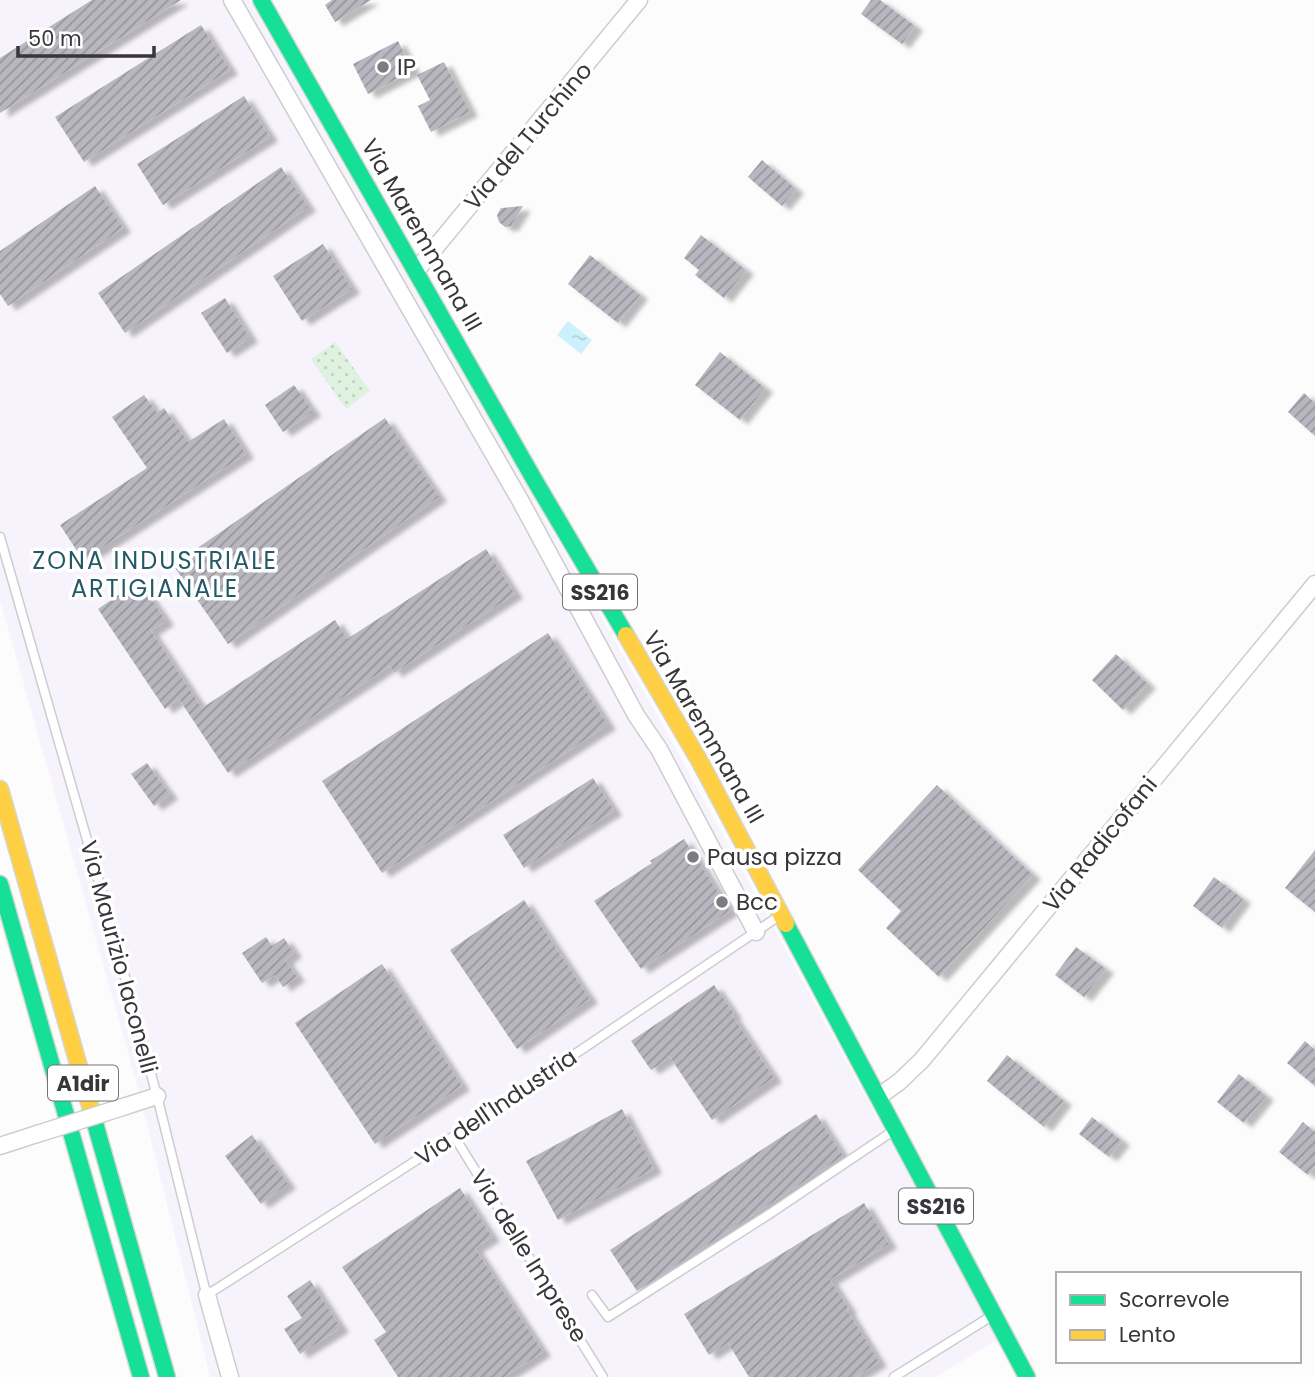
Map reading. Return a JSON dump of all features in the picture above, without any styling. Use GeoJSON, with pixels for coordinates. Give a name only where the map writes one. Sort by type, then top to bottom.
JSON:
{"type":"FeatureCollection","features":[{"type":"Feature","properties":{"kind":"main road","name":"Via Maremmana III"},"geometry":{"type":"LineString","coordinates":[[261,0],[535,481],[699,760],[1027,1377]]}},
{"type":"Feature","properties":{"kind":"main road","name":"A1dir"},"geometry":{"type":"LineString","coordinates":[[0,789],[167,1377]]}},
{"type":"Feature","properties":{"kind":"main road","name":"A1dir"},"geometry":{"type":"LineString","coordinates":[[0,884],[141,1377]]}},
{"type":"Feature","properties":{"kind":"street"},"geometry":{"type":"LineString","coordinates":[[232,0],[520,500],[636,715],[659,749],[756,932]]}},
{"type":"Feature","properties":{"kind":"street","name":"Via del Turchino"},"geometry":{"type":"LineString","coordinates":[[416,271],[639,0]]}},
{"type":"Feature","properties":{"kind":"street","name":"Via Radicofani"},"geometry":{"type":"LineString","coordinates":[[878,1097],[900,1082],[922,1060],[1315,583]]}},
{"type":"Feature","properties":{"kind":"street"},"geometry":{"type":"LineString","coordinates":[[0,1146],[157,1096]]}},
{"type":"Feature","properties":{"kind":"street"},"geometry":{"type":"LineString","coordinates":[[207,1295],[233,1377]]}},
{"type":"Feature","properties":{"kind":"lane","name":"Via Maurizio Iaconelli"},"geometry":{"type":"LineString","coordinates":[[0,537],[100,886],[207,1295]]}},
{"type":"Feature","properties":{"kind":"lane","name":"Via dell'Industria"},"geometry":{"type":"LineString","coordinates":[[207,1295],[454,1136],[782,914]]}},
{"type":"Feature","properties":{"kind":"lane"},"geometry":{"type":"LineString","coordinates":[[592,1295],[608,1317],[772,1213],[895,1129]]}},
{"type":"Feature","properties":{"kind":"lane","name":"Via delle Imprese"},"geometry":{"type":"LineString","coordinates":[[454,1136],[603,1377]]}},
{"type":"Feature","properties":{"kind":"lane"},"geometry":{"type":"LineString","coordinates":[[894,1377],[993,1315]]}},
{"type":"Feature","properties":{"kind":"shaded area"},"geometry":{"type":"Polygon","coordinates":[[[0,0],[249,0],[660,720],[998,1339],[936,1377],[210,1377],[136,1081],[0,600],[0,0]]]}},
{"type":"Feature","properties":{"kind":"green space"},"geometry":{"type":"Polygon","coordinates":[[[335,342],[370,391],[346,409],[311,359],[335,342]]]}},
{"type":"Feature","properties":{"kind":"water"},"geometry":{"type":"Polygon","coordinates":[[[568,321],[592,340],[581,354],[557,335],[568,321]]]}},
{"type":"Feature","properties":{"kind":"building"},"geometry":{"type":"Polygon","coordinates":[[[92,0],[181,0],[0,113],[0,58],[92,0]]]}},
{"type":"Feature","properties":{"kind":"building"},"geometry":{"type":"Polygon","coordinates":[[[332,0],[371,0],[335,22],[325,5],[332,0]]]}},
{"type":"Feature","properties":{"kind":"building"},"geometry":{"type":"Polygon","coordinates":[[[871,0],[880,0],[915,26],[902,44],[861,14],[871,0]]]}},
{"type":"Feature","properties":{"kind":"building"},"geometry":{"type":"Polygon","coordinates":[[[201,25],[230,70],[84,162],[55,117],[201,25]]]}},
{"type":"Feature","properties":{"kind":"building","name":"IP"},"geometry":{"type":"Polygon","coordinates":[[[398,41],[413,71],[368,94],[353,64],[398,41]]]}},
{"type":"Feature","properties":{"kind":"building"},"geometry":{"type":"Polygon","coordinates":[[[444,62],[470,112],[431,132],[418,106],[430,100],[417,75],[444,62]]]}},
{"type":"Feature","properties":{"kind":"building"},"geometry":{"type":"Polygon","coordinates":[[[244,96],[270,137],[163,205],[137,164],[244,96]]]}},
{"type":"Feature","properties":{"kind":"building"},"geometry":{"type":"Polygon","coordinates":[[[762,160],[796,189],[782,206],[748,177],[762,160]]]}},
{"type":"Feature","properties":{"kind":"building"},"geometry":{"type":"Polygon","coordinates":[[[281,167],[308,207],[125,333],[98,293],[281,167]]]}},
{"type":"Feature","properties":{"kind":"building"},"geometry":{"type":"Polygon","coordinates":[[[95,186],[123,228],[8,306],[0,294],[0,251],[95,186]]]}},
{"type":"Feature","properties":{"kind":"building"},"geometry":{"type":"Polygon","coordinates":[[[523,206],[511,226],[505,227],[499,222],[497,215],[501,208],[523,206]]]}},
{"type":"Feature","properties":{"kind":"building"},"geometry":{"type":"Polygon","coordinates":[[[701,235],[746,270],[724,298],[695,275],[699,270],[684,258],[701,235]]]}},
{"type":"Feature","properties":{"kind":"building"},"geometry":{"type":"Polygon","coordinates":[[[323,244],[352,289],[302,321],[273,276],[323,244]]]}},
{"type":"Feature","properties":{"kind":"building"},"geometry":{"type":"Polygon","coordinates":[[[590,255],[640,295],[618,323],[568,284],[590,255]]]}},
{"type":"Feature","properties":{"kind":"building"},"geometry":{"type":"Polygon","coordinates":[[[225,298],[250,338],[227,353],[201,313],[225,298]]]}},
{"type":"Feature","properties":{"kind":"building"},"geometry":{"type":"Polygon","coordinates":[[[720,352],[765,388],[740,420],[695,385],[720,352]]]}},
{"type":"Feature","properties":{"kind":"building"},"geometry":{"type":"Polygon","coordinates":[[[294,385],[313,412],[283,432],[265,405],[294,385]]]}},
{"type":"Feature","properties":{"kind":"building"},"geometry":{"type":"Polygon","coordinates":[[[1304,393],[1315,403],[1315,436],[1288,412],[1304,393]]]}},
{"type":"Feature","properties":{"kind":"building"},"geometry":{"type":"Polygon","coordinates":[[[144,395],[157,413],[164,408],[188,442],[224,419],[246,454],[83,560],[60,525],[147,468],[112,417],[144,395]]]}},
{"type":"Feature","properties":{"kind":"building"},"geometry":{"type":"Polygon","coordinates":[[[385,418],[439,497],[228,644],[173,565],[385,418]]]}},
{"type":"Feature","properties":{"kind":"building"},"geometry":{"type":"Polygon","coordinates":[[[486,549],[515,594],[394,673],[390,666],[228,773],[179,699],[165,709],[98,609],[139,581],[166,621],[151,631],[202,708],[335,620],[347,639],[486,549]]]}},
{"type":"Feature","properties":{"kind":"building"},"geometry":{"type":"Polygon","coordinates":[[[548,633],[608,725],[382,873],[322,781],[548,633]]]}},
{"type":"Feature","properties":{"kind":"building"},"geometry":{"type":"Polygon","coordinates":[[[1116,654],[1148,684],[1123,710],[1092,680],[1116,654]]]}},
{"type":"Feature","properties":{"kind":"building"},"geometry":{"type":"Polygon","coordinates":[[[147,763],[170,795],[154,806],[131,774],[147,763]]]}},
{"type":"Feature","properties":{"kind":"building"},"geometry":{"type":"Polygon","coordinates":[[[593,778],[614,811],[524,868],[503,835],[593,778]]]}},
{"type":"Feature","properties":{"kind":"building"},"geometry":{"type":"Polygon","coordinates":[[[937,785],[1033,875],[939,977],[886,928],[901,911],[858,870],[937,785]]]}},
{"type":"Feature","properties":{"kind":"building"},"geometry":{"type":"Polygon","coordinates":[[[684,839],[730,911],[641,969],[594,901],[684,839]]]}},
{"type":"Feature","properties":{"kind":"building"},"geometry":{"type":"Polygon","coordinates":[[[1315,850],[1315,912],[1285,888],[1315,850]]]}},
{"type":"Feature","properties":{"kind":"building"},"geometry":{"type":"Polygon","coordinates":[[[1214,877],[1243,899],[1222,928],[1193,906],[1214,877]]]}},
{"type":"Feature","properties":{"kind":"building"},"geometry":{"type":"Polygon","coordinates":[[[524,900],[590,999],[517,1049],[450,950],[524,900]]]}},
{"type":"Feature","properties":{"kind":"building"},"geometry":{"type":"Polygon","coordinates":[[[266,937],[272,946],[284,938],[294,953],[285,960],[297,977],[283,987],[275,975],[262,983],[242,953],[266,937]]]}},
{"type":"Feature","properties":{"kind":"building"},"geometry":{"type":"Polygon","coordinates":[[[1076,947],[1106,969],[1084,997],[1055,975],[1076,947]]]}},
{"type":"Feature","properties":{"kind":"building"},"geometry":{"type":"Polygon","coordinates":[[[382,964],[462,1086],[375,1144],[295,1023],[382,964]]]}},
{"type":"Feature","properties":{"kind":"building"},"geometry":{"type":"Polygon","coordinates":[[[714,985],[774,1078],[712,1120],[670,1057],[651,1070],[631,1041],[714,985]]]}},
{"type":"Feature","properties":{"kind":"building"},"geometry":{"type":"Polygon","coordinates":[[[1305,1041],[1315,1050],[1315,1086],[1287,1063],[1305,1041]]]}},
{"type":"Feature","properties":{"kind":"building"},"geometry":{"type":"Polygon","coordinates":[[[1007,1055],[1064,1101],[1044,1127],[987,1081],[1007,1055]]]}},
{"type":"Feature","properties":{"kind":"building"},"geometry":{"type":"Polygon","coordinates":[[[1239,1074],[1266,1096],[1244,1123],[1217,1102],[1239,1074]]]}},
{"type":"Feature","properties":{"kind":"building"},"geometry":{"type":"Polygon","coordinates":[[[622,1109],[654,1169],[558,1220],[526,1161],[622,1109]]]}},
{"type":"Feature","properties":{"kind":"building"},"geometry":{"type":"Polygon","coordinates":[[[816,1114],[843,1156],[637,1291],[610,1250],[816,1114]]]}},
{"type":"Feature","properties":{"kind":"building"},"geometry":{"type":"Polygon","coordinates":[[[1092,1117],[1122,1141],[1109,1157],[1079,1134],[1092,1117]]]}},
{"type":"Feature","properties":{"kind":"building"},"geometry":{"type":"Polygon","coordinates":[[[1303,1122],[1315,1132],[1315,1166],[1308,1175],[1279,1152],[1303,1122]]]}},
{"type":"Feature","properties":{"kind":"building"},"geometry":{"type":"Polygon","coordinates":[[[252,1135],[288,1184],[261,1204],[225,1156],[252,1135]]]}},
{"type":"Feature","properties":{"kind":"building"},"geometry":{"type":"Polygon","coordinates":[[[460,1188],[492,1237],[475,1248],[543,1352],[504,1377],[398,1377],[374,1340],[386,1332],[342,1267],[460,1188]]]}},
{"type":"Feature","properties":{"kind":"building"},"geometry":{"type":"Polygon","coordinates":[[[864,1203],[889,1244],[830,1280],[879,1362],[856,1377],[749,1377],[728,1343],[709,1355],[684,1314],[864,1203]]]}},
{"type":"Feature","properties":{"kind":"building"},"geometry":{"type":"Polygon","coordinates":[[[310,1280],[341,1328],[300,1354],[284,1329],[302,1318],[287,1296],[310,1280]]]}},
{"type":"Feature","properties":{"kind":"traffic: fast"},"geometry":{"type":"LineString","coordinates":[[261,0],[535,481],[626,635]]}},
{"type":"Feature","properties":{"kind":"traffic: fast"},"geometry":{"type":"LineString","coordinates":[[0,884],[141,1377]]}},
{"type":"Feature","properties":{"kind":"traffic: fast"},"geometry":{"type":"LineString","coordinates":[[786,924],[1027,1377]]}},
{"type":"Feature","properties":{"kind":"traffic: fast"},"geometry":{"type":"LineString","coordinates":[[91,1109],[167,1377]]}},
{"type":"Feature","properties":{"kind":"traffic: slow"},"geometry":{"type":"LineString","coordinates":[[626,635],[699,760],[786,924]]}},
{"type":"Feature","properties":{"kind":"traffic: slow"},"geometry":{"type":"LineString","coordinates":[[0,789],[91,1109]]}},
{"type":"Feature","properties":{"kind":"place","name":"IP"},"geometry":{"type":"Point","coordinates":[383,67]}},
{"type":"Feature","properties":{"kind":"place","name":"Pausa pizza"},"geometry":{"type":"Point","coordinates":[693,857]}},
{"type":"Feature","properties":{"kind":"place","name":"Bcc"},"geometry":{"type":"Point","coordinates":[722,902]}},
{"type":"Feature","properties":{"kind":"district","name":"ZONA INDUSTRIALE ARTIGIANALE"},"geometry":{"type":"Point","coordinates":[155,574]}}]}
